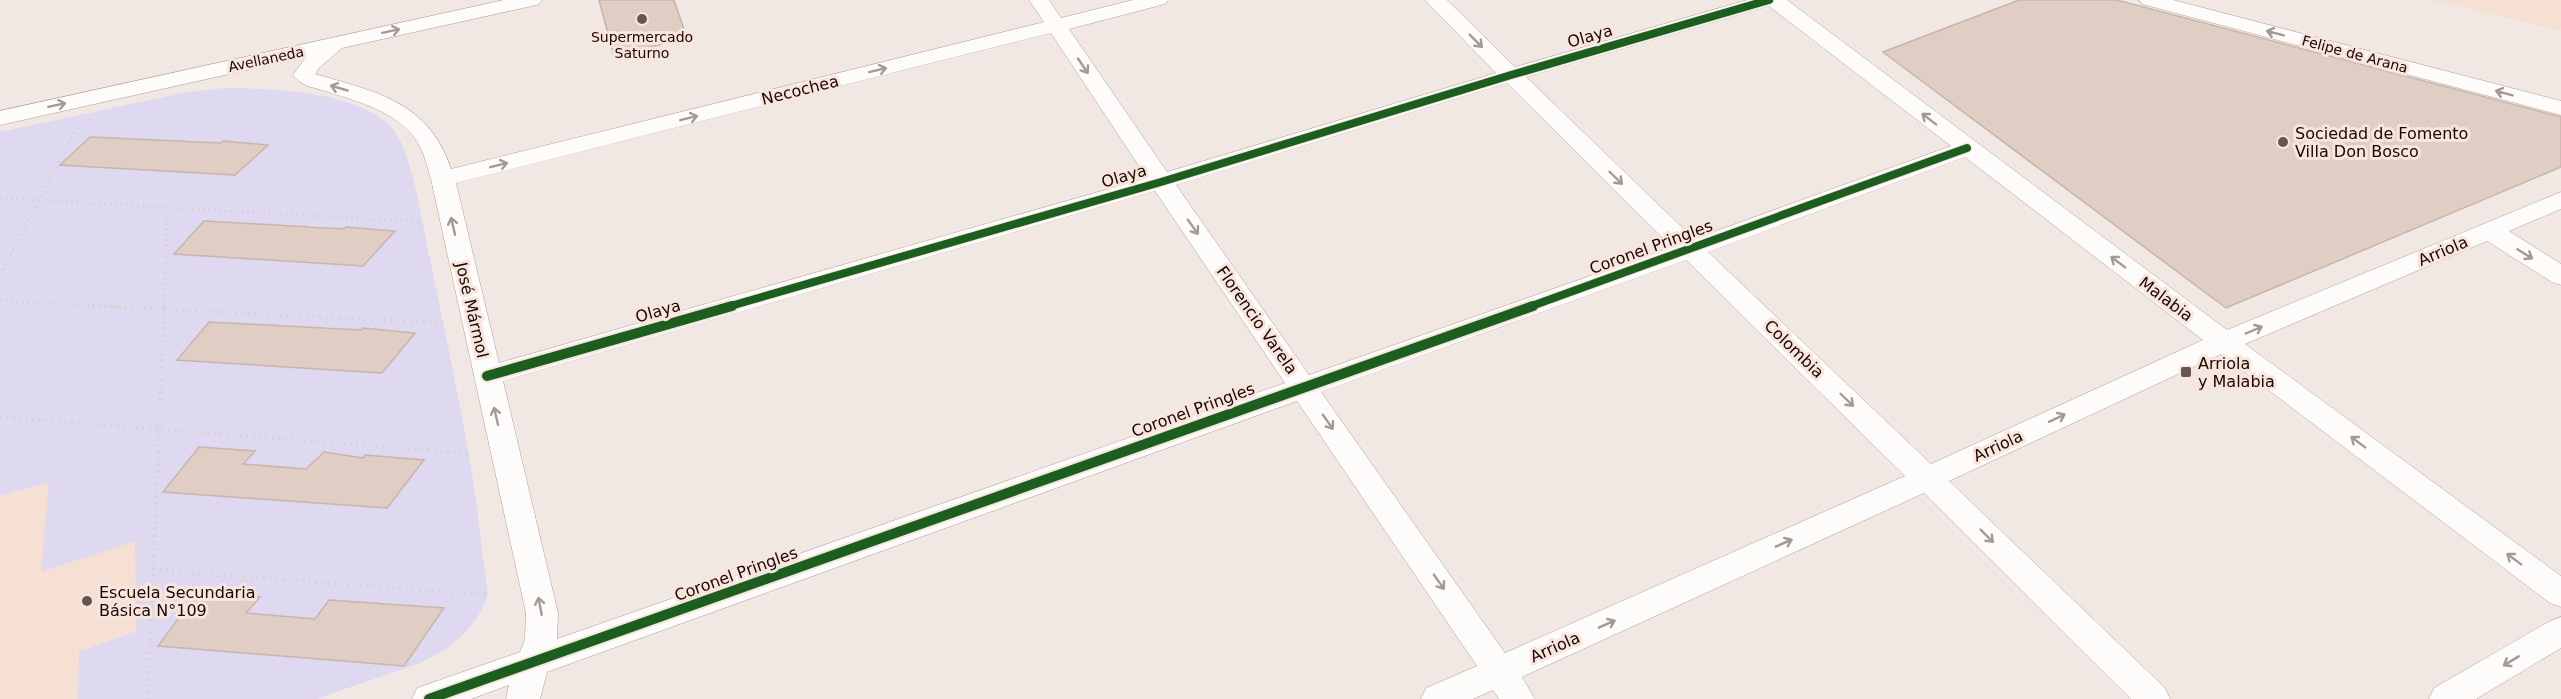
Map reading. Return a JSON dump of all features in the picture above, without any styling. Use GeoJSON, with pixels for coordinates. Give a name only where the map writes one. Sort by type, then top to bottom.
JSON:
{"type":"FeatureCollection","features":[{"type":"Feature","properties":{"kind":"street","name":"Avellaneda"},"geometry":{"type":"LineString","coordinates":[[0,117],[532,0]]}},
{"type":"Feature","properties":{"kind":"street","name":"Florencio Varela"},"geometry":{"type":"LineString","coordinates":[[1039,0],[1161,182],[1518,699]]}},
{"type":"Feature","properties":{"kind":"street","name":"Necochea"},"geometry":{"type":"LineString","coordinates":[[443,179],[1158,0]]}},
{"type":"Feature","properties":{"kind":"street","name":"Colombia"},"geometry":{"type":"LineString","coordinates":[[1435,0],[1689,250],[1929,478],[2153,699]]}},
{"type":"Feature","properties":{"kind":"street","name":"Olaya"},"geometry":{"type":"LineString","coordinates":[[487,376],[1161,182],[1511,75],[1769,0]]}},
{"type":"Feature","properties":{"kind":"street","name":"Malabia"},"geometry":{"type":"LineString","coordinates":[[1774,0],[2224,342],[2561,594]]}},
{"type":"Feature","properties":{"kind":"street","name":"Felipe de Arana"},"geometry":{"type":"LineString","coordinates":[[2149,0],[2195,6],[2561,108]]}},
{"type":"Feature","properties":{"kind":"street","name":"José Mármol"},"geometry":{"type":"LineString","coordinates":[[336,43],[310,64],[304,75],[307,79],[349,91],[399,114],[428,140],[443,179],[542,613],[541,639],[523,699]]}},
{"type":"Feature","properties":{"kind":"street","name":"Coronel Pringles"},"geometry":{"type":"LineString","coordinates":[[429,699],[1689,250],[1967,148]]}},
{"type":"Feature","properties":{"kind":"street","name":"Arriola"},"geometry":{"type":"LineString","coordinates":[[1438,699],[1929,478],[2172,364],[2561,200]]}},
{"type":"Feature","properties":{"kind":"street"},"geometry":{"type":"LineString","coordinates":[[2490,231],[2561,276]]}},
{"type":"Feature","properties":{"kind":"street"},"geometry":{"type":"LineString","coordinates":[[2446,699],[2561,631]]}},
{"type":"Feature","properties":{"kind":"path"},"geometry":{"type":"LineString","coordinates":[[0,275],[79,123]]}},
{"type":"Feature","properties":{"kind":"path"},"geometry":{"type":"LineString","coordinates":[[0,198],[422,222]]}},
{"type":"Feature","properties":{"kind":"path"},"geometry":{"type":"LineString","coordinates":[[148,699],[168,208]]}},
{"type":"Feature","properties":{"kind":"path"},"geometry":{"type":"LineString","coordinates":[[0,301],[443,323]]}},
{"type":"Feature","properties":{"kind":"path"},"geometry":{"type":"LineString","coordinates":[[0,417],[468,453]]}},
{"type":"Feature","properties":{"kind":"path"},"geometry":{"type":"LineString","coordinates":[[153,570],[488,595]]}},
{"type":"Feature","properties":{"kind":"shaded area"},"geometry":{"type":"Polygon","coordinates":[[[2431,0],[2561,0],[2561,31],[2431,0]]]}},
{"type":"Feature","properties":{"kind":"shaded area"},"geometry":{"type":"Polygon","coordinates":[[[225,88],[288,91],[334,98],[374,114],[390,126],[398,136],[405,151],[420,209],[471,469],[488,595],[480,613],[466,632],[447,648],[423,662],[316,699],[78,699],[79,652],[136,631],[135,541],[41,572],[49,482],[0,496],[0,132],[188,92],[225,88]],[[90,137],[60,165],[235,175],[268,145],[223,141],[211,152],[195,150],[204,142],[189,140],[174,151],[124,148],[134,139],[90,137]],[[204,221],[175,254],[363,266],[395,231],[346,227],[334,239],[318,236],[326,227],[310,225],[295,238],[241,234],[251,224],[204,221]],[[209,322],[177,360],[382,373],[415,333],[363,328],[351,342],[332,339],[341,328],[324,327],[308,341],[250,336],[261,325],[209,322]],[[199,447],[164,492],[386,508],[423,460],[366,455],[352,471],[333,467],[343,455],[324,452],[306,469],[243,464],[255,451],[199,447]],[[198,593],[159,646],[404,666],[443,608],[381,602],[366,622],[344,620],[355,602],[329,600],[315,619],[246,613],[260,597],[198,593]]]}},
{"type":"Feature","properties":{"kind":"shaded area","name":"Escuela Secundaria Básica N°109"},"geometry":{"type":"Polygon","coordinates":[[[50,482],[41,572],[135,540],[136,631],[79,652],[78,699],[0,699],[0,496],[50,482]]]}},
{"type":"Feature","properties":{"kind":"building","name":"Supermercado Saturno"},"geometry":{"type":"Polygon","coordinates":[[[599,0],[674,0],[687,38],[614,56],[599,0]]]}},
{"type":"Feature","properties":{"kind":"building","name":"Sociedad de Fomento Villa Don Bosco"},"geometry":{"type":"Polygon","coordinates":[[[2019,0],[2117,0],[2561,117],[2561,167],[2226,308],[1883,52],[2019,0]]]}},
{"type":"Feature","properties":{"kind":"building"},"geometry":{"type":"Polygon","coordinates":[[[90,137],[221,143],[223,141],[268,145],[235,175],[60,165],[90,137]]]}},
{"type":"Feature","properties":{"kind":"building"},"geometry":{"type":"Polygon","coordinates":[[[204,221],[395,231],[363,266],[174,254],[204,221]]]}},
{"type":"Feature","properties":{"kind":"building"},"geometry":{"type":"Polygon","coordinates":[[[209,322],[361,330],[363,328],[415,333],[382,373],[177,360],[209,322]]]}},
{"type":"Feature","properties":{"kind":"building"},"geometry":{"type":"Polygon","coordinates":[[[199,447],[255,451],[243,464],[306,469],[324,452],[363,458],[365,455],[424,460],[387,508],[163,492],[199,447]]]}},
{"type":"Feature","properties":{"kind":"building"},"geometry":{"type":"Polygon","coordinates":[[[197,593],[260,597],[246,613],[315,619],[329,600],[444,608],[404,666],[158,646],[197,593]]]}},
{"type":"Feature","properties":{"kind":"cycle path"},"geometry":{"type":"LineString","coordinates":[[487,376],[1161,182],[1511,75],[1769,0]]}},
{"type":"Feature","properties":{"kind":"cycle path"},"geometry":{"type":"LineString","coordinates":[[429,699],[1689,250],[1967,148]]}},
{"type":"Feature","properties":{"kind":"place","name":"Supermercado Saturno"},"geometry":{"type":"Point","coordinates":[642,19]}},
{"type":"Feature","properties":{"kind":"place","name":"Sociedad de Fomento Villa Don Bosco"},"geometry":{"type":"Point","coordinates":[2283,142]}},
{"type":"Feature","properties":{"kind":"place","name":"Arriola y Malabia"},"geometry":{"type":"Point","coordinates":[2186,372]}},
{"type":"Feature","properties":{"kind":"place","name":"Escuela Secundaria Básica N°109"},"geometry":{"type":"Point","coordinates":[87,601]}}]}
